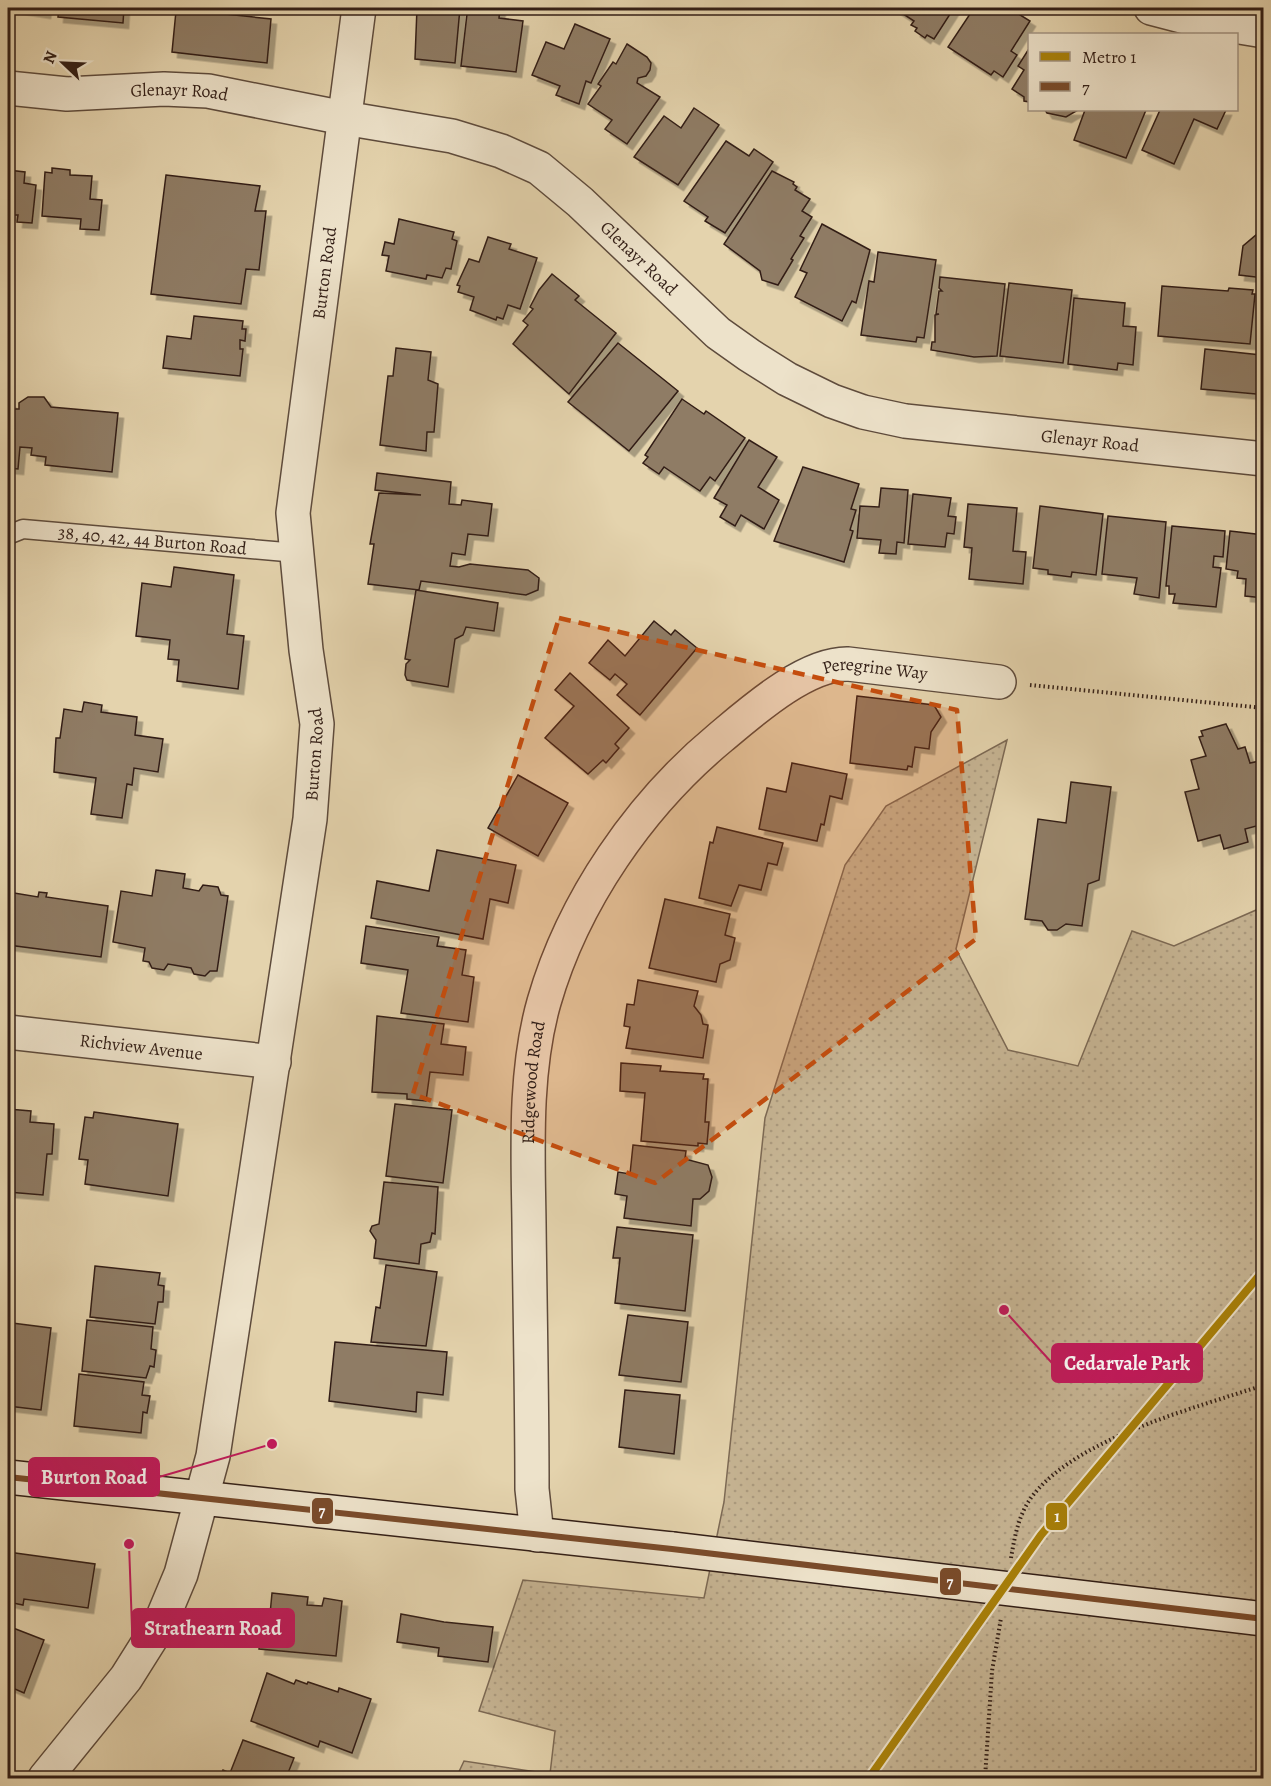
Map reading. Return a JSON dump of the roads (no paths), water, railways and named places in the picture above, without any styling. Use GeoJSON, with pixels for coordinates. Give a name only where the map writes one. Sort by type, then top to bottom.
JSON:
{"type":"FeatureCollection","features":[{"type":"Feature","properties":{"kind":"street","name":"Burton Road"},"geometry":{"type":"LineString","coordinates":[[45,1779],[126,1678],[160,1624],[180,1574],[213,1456],[309,819],[317,724],[306,650],[293,513],[299,448],[359,8]]}},
{"type":"Feature","properties":{"kind":"street"},"geometry":{"type":"LineString","coordinates":[[1151,8],[1197,20],[1263,31]]}},
{"type":"Feature","properties":{"kind":"street","name":"Glenayr Road"},"geometry":{"type":"LineString","coordinates":[[8,88],[67,94],[164,89],[208,91],[344,118],[452,136],[501,151],[539,168],[580,202],[718,333],[786,379],[832,401],[863,412],[905,421],[1263,459]]}},
{"type":"Feature","properties":{"kind":"street","name":"Peregrine Way"},"geometry":{"type":"LineString","coordinates":[[759,706],[816,670],[833,664],[999,682]]}},
{"type":"Feature","properties":{"kind":"street","name":"Ridgewood Road"},"geometry":{"type":"LineString","coordinates":[[537,1535],[532,1482],[528,1159],[531,1082],[543,1004],[564,941],[595,882],[668,786],[710,746],[759,706]]}},
{"type":"Feature","properties":{"kind":"street","name":"Richview Avenue"},"geometry":{"type":"LineString","coordinates":[[8,1032],[274,1062]]}},
{"type":"Feature","properties":{"kind":"street"},"geometry":{"type":"LineString","coordinates":[[8,1477],[672,1549],[1263,1619]]}},
{"type":"Feature","properties":{"kind":"lane","name":"38, 40, 42, 44 Burton Road"},"geometry":{"type":"LineString","coordinates":[[8,535],[23,529],[297,553]]}},
{"type":"Feature","properties":{"kind":"metro line","name":"1"},"geometry":{"type":"LineString","coordinates":[[869,1778],[1041,1535],[1264,1270]]}},
{"type":"Feature","properties":{"kind":"place","name":"Cedarvale Park"},"geometry":{"type":"Point","coordinates":[1004,1310]}},
{"type":"Feature","properties":{"kind":"place","name":"Burton Road"},"geometry":{"type":"Point","coordinates":[272,1444]}},
{"type":"Feature","properties":{"kind":"place","name":"Strathearn Road"},"geometry":{"type":"Point","coordinates":[129,1544]}}]}
